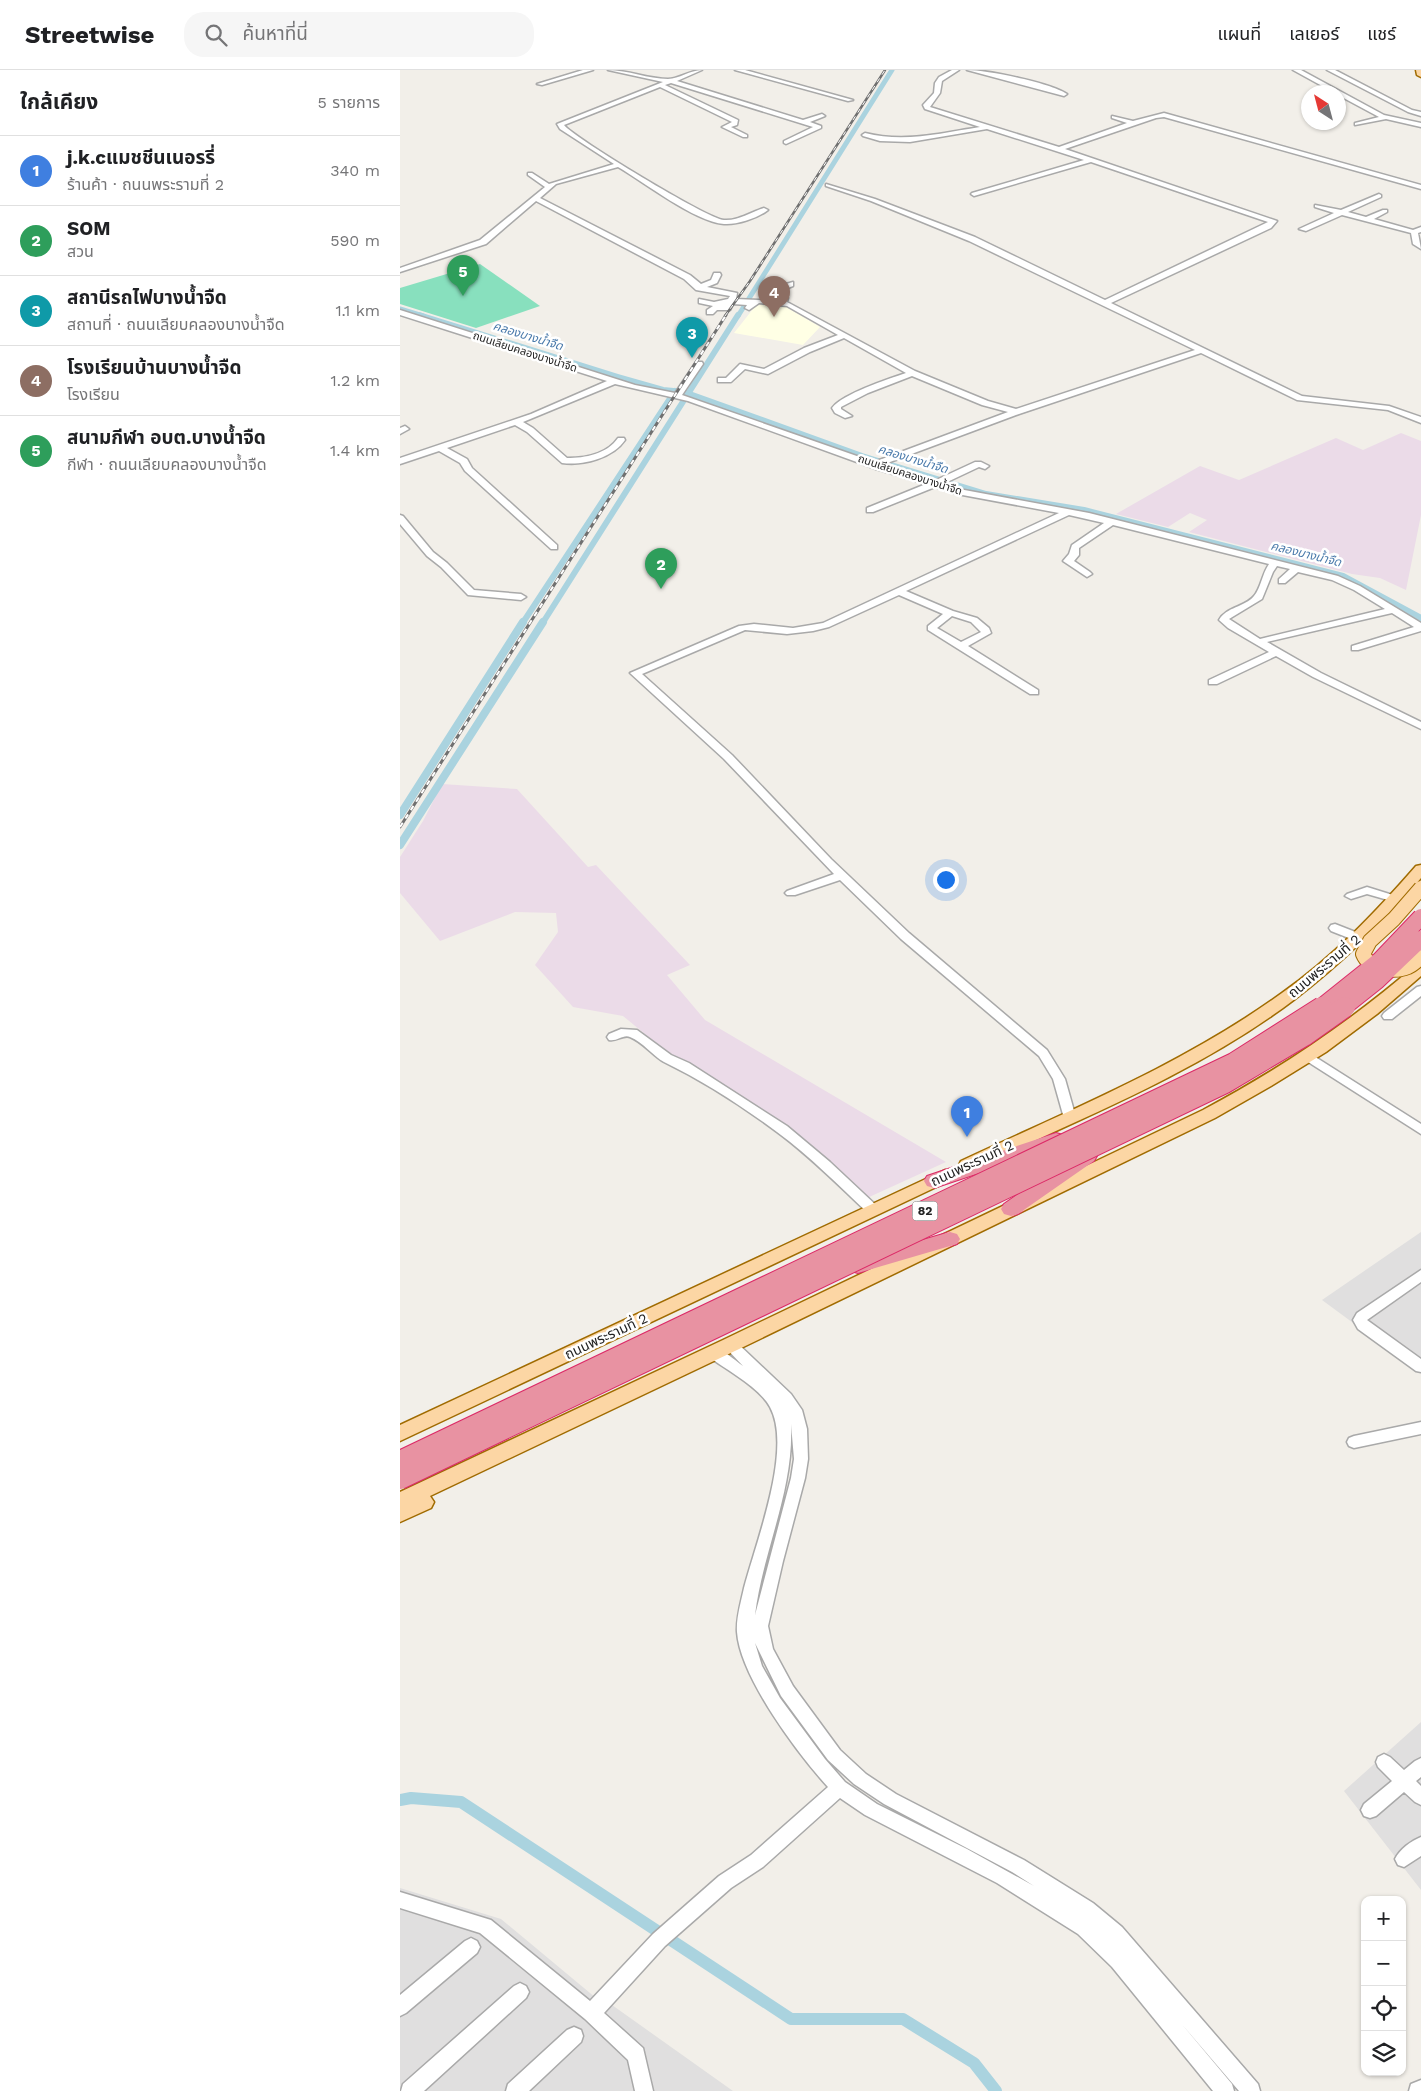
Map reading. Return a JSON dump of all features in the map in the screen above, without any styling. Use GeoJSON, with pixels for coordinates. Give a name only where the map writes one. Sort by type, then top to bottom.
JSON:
{"type":"FeatureCollection","features":[{"type":"Feature","properties":{"kind":"highway","name":"ถนนพระรามที่ 2"},"geometry":{"type":"LineString","coordinates":[[400,1454],[1225,1063],[1291,1024],[1365,968],[1421,911]]}},
{"type":"Feature","properties":{"kind":"highway","name":"82"},"geometry":{"type":"LineString","coordinates":[[400,1461],[1234,1063],[1283,1034],[1330,1001],[1378,961],[1421,917]]}},
{"type":"Feature","properties":{"kind":"highway"},"geometry":{"type":"LineString","coordinates":[[400,1480],[1219,1089],[1294,1045],[1366,993],[1421,940]]}},
{"type":"Feature","properties":{"kind":"highway","name":"82"},"geometry":{"type":"LineString","coordinates":[[400,1480],[1225,1083],[1274,1055],[1336,1014],[1382,977],[1421,940]]}},
{"type":"Feature","properties":{"kind":"highway"},"geometry":{"type":"LineString","coordinates":[[934,1181],[1086,1130]]}},
{"type":"Feature","properties":{"kind":"highway"},"geometry":{"type":"LineString","coordinates":[[1011,1209],[1102,1145]]}},
{"type":"Feature","properties":{"kind":"highway"},"geometry":{"type":"LineString","coordinates":[[840,1271],[950,1239]]}},
{"type":"Feature","properties":{"kind":"main road"},"geometry":{"type":"LineString","coordinates":[[1420,70],[1421,76]]}},
{"type":"Feature","properties":{"kind":"main road","name":"ถนนพระรามที่ 2"},"geometry":{"type":"LineString","coordinates":[[400,1433],[1070,1118],[1219,1042],[1289,996],[1359,938],[1421,870]]}},
{"type":"Feature","properties":{"kind":"main road"},"geometry":{"type":"LineString","coordinates":[[1421,888],[1369,944],[1364,955],[1371,963],[1390,970],[1405,968],[1421,957]]}},
{"type":"Feature","properties":{"kind":"main road"},"geometry":{"type":"LineString","coordinates":[[400,1502],[1217,1110],[1276,1078],[1309,1057],[1370,1012],[1416,991],[1421,968]]}},
{"type":"Feature","properties":{"kind":"main road"},"geometry":{"type":"LineString","coordinates":[[400,1514],[581,1425],[676,1370]]}},
{"type":"Feature","properties":{"kind":"main road"},"geometry":{"type":"LineString","coordinates":[[400,1424],[508,1381]]}},
{"type":"Feature","properties":{"kind":"street"},"geometry":{"type":"LineString","coordinates":[[540,84],[590,70]]}},
{"type":"Feature","properties":{"kind":"street"},"geometry":{"type":"LineString","coordinates":[[611,70],[669,81],[819,128],[786,142]]}},
{"type":"Feature","properties":{"kind":"street"},"geometry":{"type":"LineString","coordinates":[[699,70],[560,124],[562,128],[619,165],[683,203],[719,221],[742,218],[764,210]]}},
{"type":"Feature","properties":{"kind":"street"},"geometry":{"type":"LineString","coordinates":[[738,70],[850,100]]}},
{"type":"Feature","properties":{"kind":"street"},"geometry":{"type":"LineString","coordinates":[[956,70],[937,82],[937,93],[926,107],[1060,149],[1273,221],[1268,226],[1221,249],[1105,303]]}},
{"type":"Feature","properties":{"kind":"street"},"geometry":{"type":"LineString","coordinates":[[970,70],[1064,94]]}},
{"type":"Feature","properties":{"kind":"street"},"geometry":{"type":"LineString","coordinates":[[1296,70],[1386,117],[1421,125]]}},
{"type":"Feature","properties":{"kind":"street"},"geometry":{"type":"LineString","coordinates":[[1330,70],[1410,111],[1421,114]]}},
{"type":"Feature","properties":{"kind":"street"},"geometry":{"type":"LineString","coordinates":[[660,85],[736,120],[735,124],[725,127],[745,136]]}},
{"type":"Feature","properties":{"kind":"street"},"geometry":{"type":"LineString","coordinates":[[680,100],[687,97]]}},
{"type":"Feature","properties":{"kind":"street"},"geometry":{"type":"LineString","coordinates":[[1060,149],[1155,116],[1164,115],[1421,187]]}},
{"type":"Feature","properties":{"kind":"street"},"geometry":{"type":"LineString","coordinates":[[804,122],[822,116]]}},
{"type":"Feature","properties":{"kind":"street"},"geometry":{"type":"LineString","coordinates":[[1114,117],[1135,124]]}},
{"type":"Feature","properties":{"kind":"street"},"geometry":{"type":"LineString","coordinates":[[1357,124],[1386,117]]}},
{"type":"Feature","properties":{"kind":"street"},"geometry":{"type":"LineString","coordinates":[[865,135],[874,138],[913,140],[988,128]]}},
{"type":"Feature","properties":{"kind":"street"},"geometry":{"type":"LineString","coordinates":[[974,194],[1091,160]]}},
{"type":"Feature","properties":{"kind":"street"},"geometry":{"type":"LineString","coordinates":[[400,270],[483,242],[549,187],[559,181],[619,165]]}},
{"type":"Feature","properties":{"kind":"street"},"geometry":{"type":"LineString","coordinates":[[530,174],[549,187]]}},
{"type":"Feature","properties":{"kind":"street"},"geometry":{"type":"LineString","coordinates":[[828,185],[873,200],[972,239],[1305,400],[1379,406],[1421,420]]}},
{"type":"Feature","properties":{"kind":"street"},"geometry":{"type":"LineString","coordinates":[[1302,229],[1378,196]]}},
{"type":"Feature","properties":{"kind":"street"},"geometry":{"type":"LineString","coordinates":[[536,198],[544,198],[561,205]]}},
{"type":"Feature","properties":{"kind":"street"},"geometry":{"type":"LineString","coordinates":[[536,198],[687,277],[702,289],[734,295],[735,302]]}},
{"type":"Feature","properties":{"kind":"street"},"geometry":{"type":"LineString","coordinates":[[1317,206],[1418,231],[1417,244],[1421,247]]}},
{"type":"Feature","properties":{"kind":"street"},"geometry":{"type":"LineString","coordinates":[[1368,219],[1385,210]]}},
{"type":"Feature","properties":{"kind":"street"},"geometry":{"type":"LineString","coordinates":[[1393,226],[1401,222]]}},
{"type":"Feature","properties":{"kind":"street"},"geometry":{"type":"LineString","coordinates":[[717,275],[714,281],[702,289],[699,300],[714,304],[735,302],[750,305],[760,301],[783,303],[794,307],[912,373],[985,404],[1016,412]]}},
{"type":"Feature","properties":{"kind":"street"},"geometry":{"type":"LineString","coordinates":[[783,303],[784,298],[775,290],[790,284]]}},
{"type":"Feature","properties":{"kind":"street"},"geometry":{"type":"LineString","coordinates":[[710,312],[715,308],[727,308],[735,302]]}},
{"type":"Feature","properties":{"kind":"street","name":"ถนนเลียบคลองบางน้ำจืด"},"geometry":{"type":"LineString","coordinates":[[400,312],[615,382],[639,389],[690,399],[876,465],[939,482],[976,496],[1068,512],[1340,580],[1421,627]]}},
{"type":"Feature","properties":{"kind":"street"},"geometry":{"type":"LineString","coordinates":[[722,380],[728,380],[733,367],[765,372],[807,350],[845,335]]}},
{"type":"Feature","properties":{"kind":"street"},"geometry":{"type":"LineString","coordinates":[[876,465],[1016,412],[1202,350]]}},
{"type":"Feature","properties":{"kind":"street"},"geometry":{"type":"LineString","coordinates":[[678,395],[699,364]]}},
{"type":"Feature","properties":{"kind":"street"},"geometry":{"type":"LineString","coordinates":[[848,416],[838,411],[836,408],[838,405],[865,391],[912,373]]}},
{"type":"Feature","properties":{"kind":"street"},"geometry":{"type":"LineString","coordinates":[[400,462],[547,411],[615,382]]}},
{"type":"Feature","properties":{"kind":"street"},"geometry":{"type":"LineString","coordinates":[[516,422],[530,430],[565,460],[611,452],[619,446],[621,440]]}},
{"type":"Feature","properties":{"kind":"street"},"geometry":{"type":"LineString","coordinates":[[441,448],[464,461],[468,469],[554,546]]}},
{"type":"Feature","properties":{"kind":"street"},"geometry":{"type":"LineString","coordinates":[[870,510],[978,464],[985,466]]}},
{"type":"Feature","properties":{"kind":"street"},"geometry":{"type":"LineString","coordinates":[[1068,512],[815,629],[788,630],[750,626],[635,673],[733,762],[842,875],[905,936],[1043,1053],[1059,1079],[1070,1118]]}},
{"type":"Feature","properties":{"kind":"street"},"geometry":{"type":"LineString","coordinates":[[400,518],[430,554],[444,565],[471,593],[521,597]]}},
{"type":"Feature","properties":{"kind":"street"},"geometry":{"type":"LineString","coordinates":[[1087,574],[1068,562],[1074,555],[1075,547],[1111,522]]}},
{"type":"Feature","properties":{"kind":"street"},"geometry":{"type":"LineString","coordinates":[[1275,563],[1268,572],[1259,597],[1224,618],[1231,626],[1317,675],[1421,726]]}},
{"type":"Feature","properties":{"kind":"street"},"geometry":{"type":"LineString","coordinates":[[1282,581],[1297,568]]}},
{"type":"Feature","properties":{"kind":"street"},"geometry":{"type":"LineString","coordinates":[[898,591],[950,613],[974,620],[986,630],[986,634],[980,638],[961,646]]}},
{"type":"Feature","properties":{"kind":"street"},"geometry":{"type":"LineString","coordinates":[[1264,640],[1393,610]]}},
{"type":"Feature","properties":{"kind":"street"},"geometry":{"type":"LineString","coordinates":[[950,613],[931,628],[1034,692]]}},
{"type":"Feature","properties":{"kind":"street"},"geometry":{"type":"LineString","coordinates":[[1355,648],[1421,627]]}},
{"type":"Feature","properties":{"kind":"street"},"geometry":{"type":"LineString","coordinates":[[1214,682],[1276,652]]}},
{"type":"Feature","properties":{"kind":"street"},"geometry":{"type":"LineString","coordinates":[[791,893],[842,875]]}},
{"type":"Feature","properties":{"kind":"street"},"geometry":{"type":"LineString","coordinates":[[1351,896],[1367,890],[1395,899]]}},
{"type":"Feature","properties":{"kind":"street"},"geometry":{"type":"LineString","coordinates":[[1335,928],[1359,938]]}},
{"type":"Feature","properties":{"kind":"street"},"geometry":{"type":"LineString","coordinates":[[1388,1016],[1416,991]]}},
{"type":"Feature","properties":{"kind":"street"},"geometry":{"type":"LineString","coordinates":[[613,1037],[622,1033],[633,1033],[667,1058],[685,1066],[782,1129],[825,1165],[873,1210]]}},
{"type":"Feature","properties":{"kind":"street"},"geometry":{"type":"LineString","coordinates":[[1309,1057],[1421,1130]]}},
{"type":"Feature","properties":{"kind":"street"},"geometry":{"type":"LineString","coordinates":[[1421,1275],[1360,1320],[1363,1325],[1421,1367]]}},
{"type":"Feature","properties":{"kind":"street"},"geometry":{"type":"LineString","coordinates":[[722,1349],[759,1381],[776,1403],[795,1410],[800,1429],[801,1459],[760,1626],[765,1650],[787,1691],[834,1754],[874,1789],[1018,1866],[1087,1909],[1116,1933],[1132,1965],[1225,2091]]}},
{"type":"Feature","properties":{"kind":"street"},"geometry":{"type":"LineString","coordinates":[[785,1406],[785,1446],[780,1485],[771,1523],[758,1562],[745,1627],[747,1645],[759,1676],[779,1710],[821,1766],[840,1788],[858,1802],[981,1866],[1056,1909],[1132,1965],[1251,2091]]}},
{"type":"Feature","properties":{"kind":"street"},"geometry":{"type":"LineString","coordinates":[[1354,1442],[1421,1428]]}},
{"type":"Feature","properties":{"kind":"street"},"geometry":{"type":"LineString","coordinates":[[1384,1762],[1421,1797]]}},
{"type":"Feature","properties":{"kind":"street"},"geometry":{"type":"LineString","coordinates":[[1370,1810],[1421,1766]]}},
{"type":"Feature","properties":{"kind":"street"},"geometry":{"type":"LineString","coordinates":[[591,2013],[636,1967],[659,1940],[725,1882],[757,1861],[840,1788]]}},
{"type":"Feature","properties":{"kind":"street"},"geometry":{"type":"LineString","coordinates":[[1404,1860],[1421,1845]]}},
{"type":"Feature","properties":{"kind":"street"},"geometry":{"type":"LineString","coordinates":[[400,1900],[485,1926],[591,2013],[636,2055],[644,2091]]}},
{"type":"Feature","properties":{"kind":"street"},"geometry":{"type":"LineString","coordinates":[[400,2007],[471,1947]]}},
{"type":"Feature","properties":{"kind":"street"},"geometry":{"type":"LineString","coordinates":[[410,2091],[520,1992]]}},
{"type":"Feature","properties":{"kind":"street"},"geometry":{"type":"LineString","coordinates":[[515,2091],[574,2036]]}},
{"type":"Feature","properties":{"kind":"shaded area"},"geometry":{"type":"Polygon","coordinates":[[[757,304],[784,306],[820,327],[803,345],[734,333],[757,304]]]}},
{"type":"Feature","properties":{"kind":"shaded area"},"geometry":{"type":"Polygon","coordinates":[[[1401,433],[1421,441],[1421,515],[1406,590],[1380,578],[1352,574],[1189,532],[1207,520],[1190,513],[1168,527],[1116,514],[1200,466],[1239,480],[1336,438],[1363,450],[1401,433]]]}},
{"type":"Feature","properties":{"kind":"shaded area"},"geometry":{"type":"Polygon","coordinates":[[[442,784],[517,789],[588,867],[596,865],[690,965],[667,975],[705,1020],[946,1162],[867,1198],[798,1136],[667,1060],[645,1034],[623,1016],[573,1007],[535,965],[558,932],[556,913],[515,912],[440,941],[400,893],[400,857],[423,821],[442,784]]]}},
{"type":"Feature","properties":{"kind":"shaded area"},"geometry":{"type":"Polygon","coordinates":[[[1421,1232],[1421,1373],[1322,1300],[1421,1232]]]}},
{"type":"Feature","properties":{"kind":"shaded area"},"geometry":{"type":"Polygon","coordinates":[[[1421,1722],[1421,1890],[1344,1791],[1421,1722]]]}},
{"type":"Feature","properties":{"kind":"shaded area"},"geometry":{"type":"Polygon","coordinates":[[[400,1888],[501,1919],[608,2008],[612,2005],[733,2091],[400,2091],[400,1888]]]}},
{"type":"Feature","properties":{"kind":"green space"},"geometry":{"type":"Polygon","coordinates":[[[480,264],[540,306],[476,328],[400,304],[400,288],[480,264]]]}},
{"type":"Feature","properties":{"kind":"waterway"},"geometry":{"type":"LineString","coordinates":[[738,316],[892,70]]}},
{"type":"Feature","properties":{"kind":"waterway","name":"คลองบางน้ำจืด"},"geometry":{"type":"LineString","coordinates":[[400,309],[423,316]]}},
{"type":"Feature","properties":{"kind":"waterway","name":"คลองบางน้ำจืด"},"geometry":{"type":"LineString","coordinates":[[419,315],[618,377],[663,390],[675,391]]}},
{"type":"Feature","properties":{"kind":"waterway"},"geometry":{"type":"LineString","coordinates":[[688,394],[738,315]]}},
{"type":"Feature","properties":{"kind":"waterway"},"geometry":{"type":"LineString","coordinates":[[522,624],[675,391]]}},
{"type":"Feature","properties":{"kind":"waterway","name":"คลองบางน้ำจืด"},"geometry":{"type":"LineString","coordinates":[[675,391],[688,394]]}},
{"type":"Feature","properties":{"kind":"waterway"},"geometry":{"type":"LineString","coordinates":[[542,624],[688,394]]}},
{"type":"Feature","properties":{"kind":"waterway","name":"คลองบางน้ำจืด"},"geometry":{"type":"LineString","coordinates":[[688,394],[862,456],[986,494],[1084,510],[1343,576],[1421,618]]}},
{"type":"Feature","properties":{"kind":"waterway"},"geometry":{"type":"LineString","coordinates":[[400,815],[523,622]]}},
{"type":"Feature","properties":{"kind":"waterway"},"geometry":{"type":"LineString","coordinates":[[400,845],[543,622]]}},
{"type":"Feature","properties":{"kind":"waterway"},"geometry":{"type":"LineString","coordinates":[[400,1800],[411,1798],[461,1802],[791,2019],[903,2019],[974,2063],[996,2091]]}},
{"type":"Feature","properties":{"kind":"railway"},"geometry":{"type":"LineString","coordinates":[[725,316],[750,281],[885,70]]}},
{"type":"Feature","properties":{"kind":"railway"},"geometry":{"type":"LineString","coordinates":[[400,827],[726,315]]}},
{"type":"Feature","properties":{"kind":"place","name":"สนามกีฬา อบต.บางน้ำจืด"},"geometry":{"type":"Point","coordinates":[463,296]}},
{"type":"Feature","properties":{"kind":"place","name":"โรงเรียนบ้านบางนํ้าจืด"},"geometry":{"type":"Point","coordinates":[774,317]}},
{"type":"Feature","properties":{"kind":"place","name":"สถานีรถไฟบางน้ำจืด"},"geometry":{"type":"Point","coordinates":[692,358]}},
{"type":"Feature","properties":{"kind":"place","name":"SOM"},"geometry":{"type":"Point","coordinates":[661,589]}},
{"type":"Feature","properties":{"kind":"place","name":"j.k.cแมชชีนเนอรรี่"},"geometry":{"type":"Point","coordinates":[967,1137]}}]}
